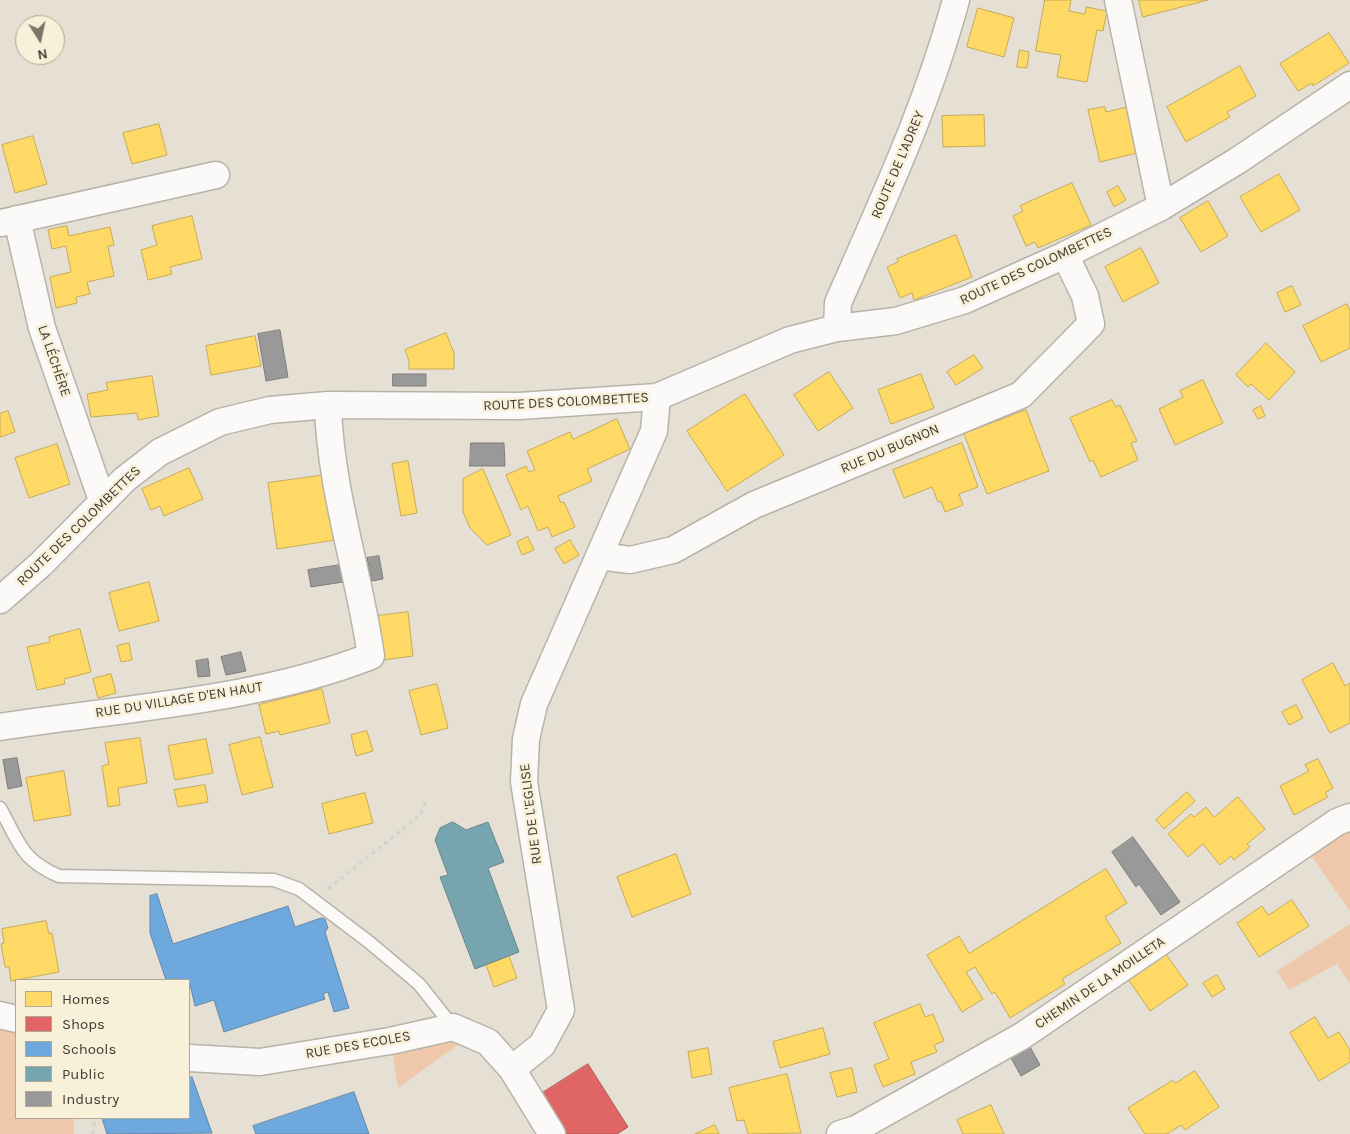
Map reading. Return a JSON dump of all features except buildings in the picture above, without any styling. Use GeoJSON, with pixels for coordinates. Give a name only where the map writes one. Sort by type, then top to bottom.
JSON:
{"type":"FeatureCollection","features":[{"type":"Feature","properties":{"kind":"street","name":"ROUTE DE L'ADREY"},"geometry":{"type":"LineString","coordinates":[[837,328],[838,303],[911,137],[943,47],[956,0]]}},
{"type":"Feature","properties":{"kind":"street"},"geometry":{"type":"LineString","coordinates":[[1118,0],[1161,207]]}},
{"type":"Feature","properties":{"kind":"street","name":"ROUTE DES COLOMBETTES"},"geometry":{"type":"LineString","coordinates":[[0,600],[41,564],[102,500],[160,452],[220,422],[270,410],[328,405],[519,406],[657,397],[790,340],[837,328],[896,320],[965,300],[1065,255],[1161,207],[1237,161],[1350,85]]}},
{"type":"Feature","properties":{"kind":"street","name":"LA LÉCHÈRE"},"geometry":{"type":"LineString","coordinates":[[102,500],[42,328],[8,221],[216,175]]}},
{"type":"Feature","properties":{"kind":"street","name":"RUE DU BUGNON"},"geometry":{"type":"LineString","coordinates":[[599,556],[630,560],[673,550],[754,505],[1021,395],[1091,324],[1085,296],[1065,255]]}},
{"type":"Feature","properties":{"kind":"street","name":"RUE DE L'EGLISE"},"geometry":{"type":"LineString","coordinates":[[512,1069],[542,1044],[561,1010],[524,782],[526,739],[534,704],[654,431],[657,397]]}},
{"type":"Feature","properties":{"kind":"street","name":"RUE DU VILLAGE D'EN HAUT"},"geometry":{"type":"LineString","coordinates":[[0,727],[243,692],[336,670],[371,656],[365,617],[330,448],[328,405]]}},
{"type":"Feature","properties":{"kind":"street","name":"CHEMIN DE LA MOILLETA"},"geometry":{"type":"LineString","coordinates":[[840,1134],[856,1129],[1022,1036],[1336,822],[1350,816]]}},
{"type":"Feature","properties":{"kind":"street"},"geometry":{"type":"LineString","coordinates":[[0,1014],[15,1019]]}},
{"type":"Feature","properties":{"kind":"street"},"geometry":{"type":"LineString","coordinates":[[453,1027],[488,1042],[512,1069],[552,1134]]}},
{"type":"Feature","properties":{"kind":"street","name":"RUE DES ECOLES"},"geometry":{"type":"LineString","coordinates":[[190,1058],[260,1062],[390,1041],[453,1027]]}},
{"type":"Feature","properties":{"kind":"lane"},"geometry":{"type":"LineString","coordinates":[[0,808],[27,857],[41,868],[59,876],[274,880],[299,889],[369,942],[418,984],[453,1027]]}},
{"type":"Feature","properties":{"kind":"path"},"geometry":{"type":"LineString","coordinates":[[314,900],[420,815],[426,801]]}},
{"type":"Feature","properties":{"kind":"path"},"geometry":{"type":"LineString","coordinates":[[93,1134],[95,1119]]}},
{"type":"Feature","properties":{"kind":"shaded area"},"geometry":{"type":"Polygon","coordinates":[[[1350,831],[1350,911],[1308,851],[1350,831]]]}},
{"type":"Feature","properties":{"kind":"shaded area"},"geometry":{"type":"Polygon","coordinates":[[[1350,924],[1350,984],[1337,964],[1289,990],[1277,971],[1350,924]]]}},
{"type":"Feature","properties":{"kind":"shaded area"},"geometry":{"type":"Polygon","coordinates":[[[0,1025],[15,1029],[15,1119],[74,1119],[74,1134],[0,1134],[0,1025]]]}},
{"type":"Feature","properties":{"kind":"shaded area"},"geometry":{"type":"Polygon","coordinates":[[[450,1037],[459,1044],[398,1088],[393,1055],[396,1051],[450,1037]]]}}]}
